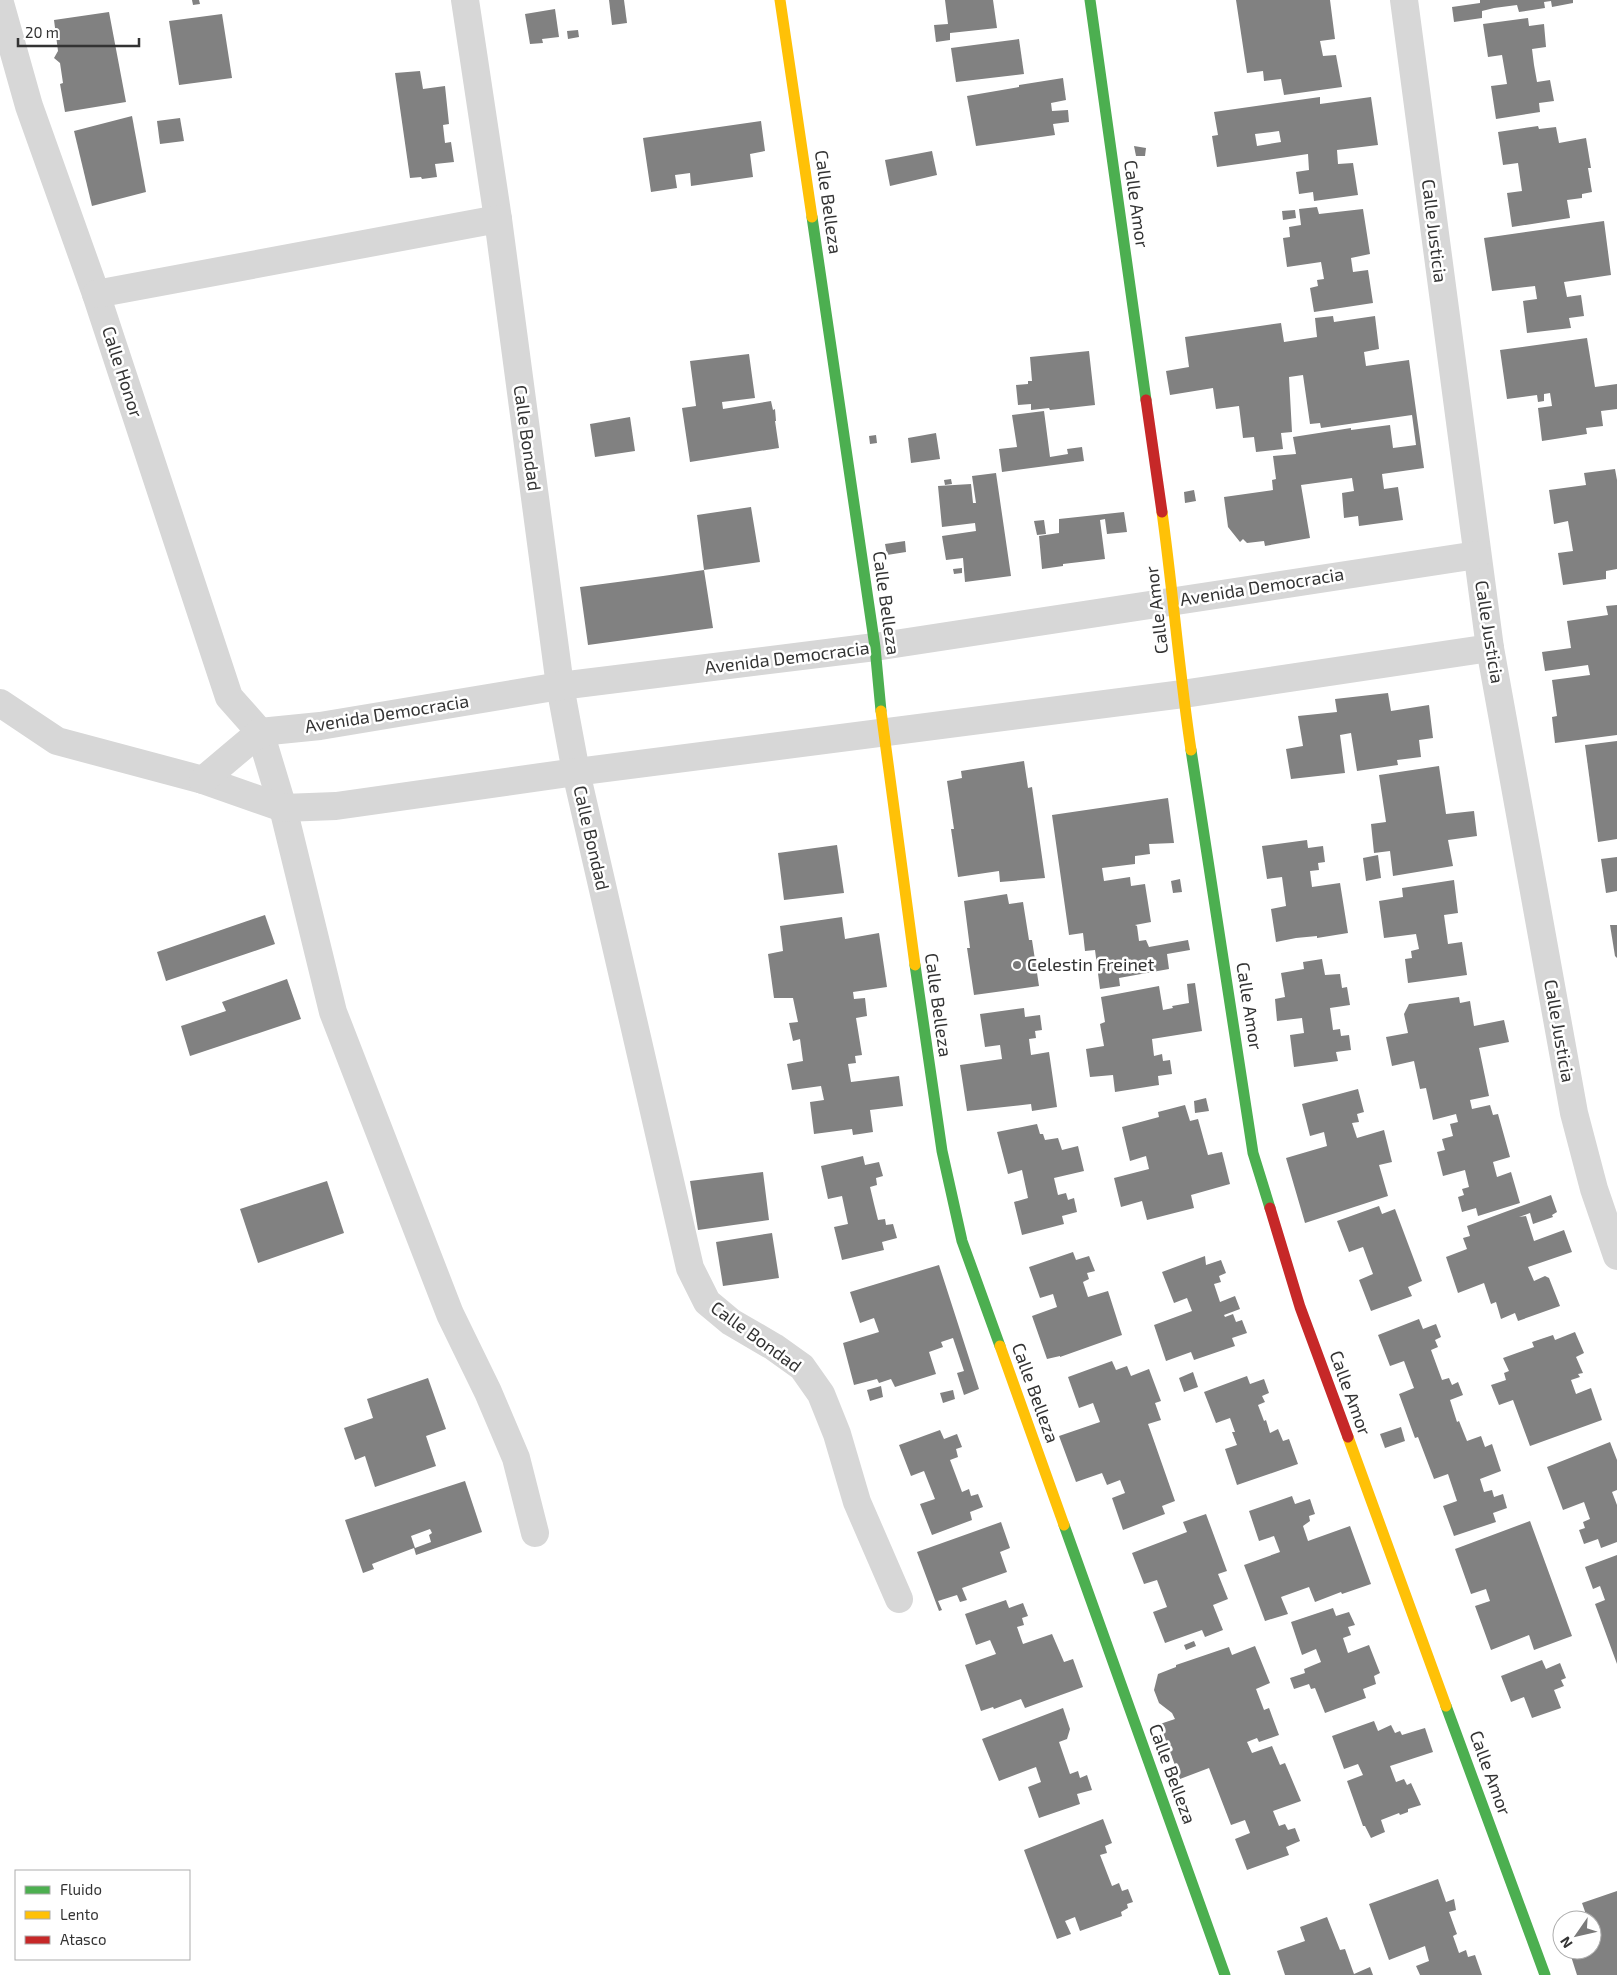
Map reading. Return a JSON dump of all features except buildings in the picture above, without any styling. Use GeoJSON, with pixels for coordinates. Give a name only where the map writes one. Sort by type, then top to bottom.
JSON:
{"type":"FeatureCollection","features":[{"type":"Feature","properties":{"kind":"street","name":"Calle Bondad"},"geometry":{"type":"LineString","coordinates":[[465,0],[498,218],[560,686],[576,772],[690,1268],[707,1302],[731,1322],[774,1347],[802,1367],[821,1394],[837,1434],[857,1502],[900,1599]]}},
{"type":"Feature","properties":{"kind":"street","name":"Calle Belleza"},"geometry":{"type":"LineString","coordinates":[[780,0],[875,647],[884,734],[942,1151],[962,1241],[1225,1975]]}},
{"type":"Feature","properties":{"kind":"street","name":"Calle Amor"},"geometry":{"type":"LineString","coordinates":[[1090,0],[1174,600],[1183,694],[1253,1153],[1300,1307],[1545,1975]]}},
{"type":"Feature","properties":{"kind":"street","name":"Calle Justicia"},"geometry":{"type":"LineString","coordinates":[[1404,0],[1490,648],[1574,1113],[1594,1189],[1617,1256]]}},
{"type":"Feature","properties":{"kind":"street","name":"Calle Honor"},"geometry":{"type":"LineString","coordinates":[[0,3],[29,106],[96,294],[230,697],[260,732]]}},
{"type":"Feature","properties":{"kind":"street"},"geometry":{"type":"LineString","coordinates":[[96,294],[498,218]]}},
{"type":"Feature","properties":{"kind":"street","name":"Avenida Democracia"},"geometry":{"type":"LineString","coordinates":[[260,732],[320,726],[560,686],[875,647],[1477,555]]}},
{"type":"Feature","properties":{"kind":"street"},"geometry":{"type":"LineString","coordinates":[[0,703],[57,742],[204,780],[284,808],[336,806],[576,772],[884,734],[1183,694],[1490,648]]}},
{"type":"Feature","properties":{"kind":"street"},"geometry":{"type":"LineString","coordinates":[[204,780],[260,732],[284,808],[334,1012],[450,1314],[488,1392],[516,1458],[536,1533]]}},
{"type":"Feature","properties":{"kind":"traffic: fast"},"geometry":{"type":"LineString","coordinates":[[1090,0],[1146,400]]}},
{"type":"Feature","properties":{"kind":"traffic: fast"},"geometry":{"type":"LineString","coordinates":[[812,217],[875,647],[881,711]]}},
{"type":"Feature","properties":{"kind":"traffic: fast"},"geometry":{"type":"LineString","coordinates":[[1191,750],[1253,1153],[1270,1208]]}},
{"type":"Feature","properties":{"kind":"traffic: fast"},"geometry":{"type":"LineString","coordinates":[[915,965],[942,1151],[962,1241],[1000,1346]]}},
{"type":"Feature","properties":{"kind":"traffic: fast"},"geometry":{"type":"LineString","coordinates":[[1064,1525],[1225,1975]]}},
{"type":"Feature","properties":{"kind":"traffic: fast"},"geometry":{"type":"LineString","coordinates":[[1446,1706],[1545,1975]]}},
{"type":"Feature","properties":{"kind":"traffic: slow"},"geometry":{"type":"LineString","coordinates":[[780,0],[812,217]]}},
{"type":"Feature","properties":{"kind":"traffic: slow"},"geometry":{"type":"LineString","coordinates":[[1162,512],[1191,750]]}},
{"type":"Feature","properties":{"kind":"traffic: slow"},"geometry":{"type":"LineString","coordinates":[[881,711],[915,965]]}},
{"type":"Feature","properties":{"kind":"traffic: slow"},"geometry":{"type":"LineString","coordinates":[[1000,1346],[1064,1525]]}},
{"type":"Feature","properties":{"kind":"traffic: slow"},"geometry":{"type":"LineString","coordinates":[[1348,1437],[1446,1706]]}},
{"type":"Feature","properties":{"kind":"traffic: jam"},"geometry":{"type":"LineString","coordinates":[[1146,400],[1162,512]]}},
{"type":"Feature","properties":{"kind":"traffic: jam"},"geometry":{"type":"LineString","coordinates":[[1270,1208],[1300,1307],[1348,1437]]}},
{"type":"Feature","properties":{"kind":"place","name":"Celestin Freinet"},"geometry":{"type":"Point","coordinates":[1017,965]}}]}
